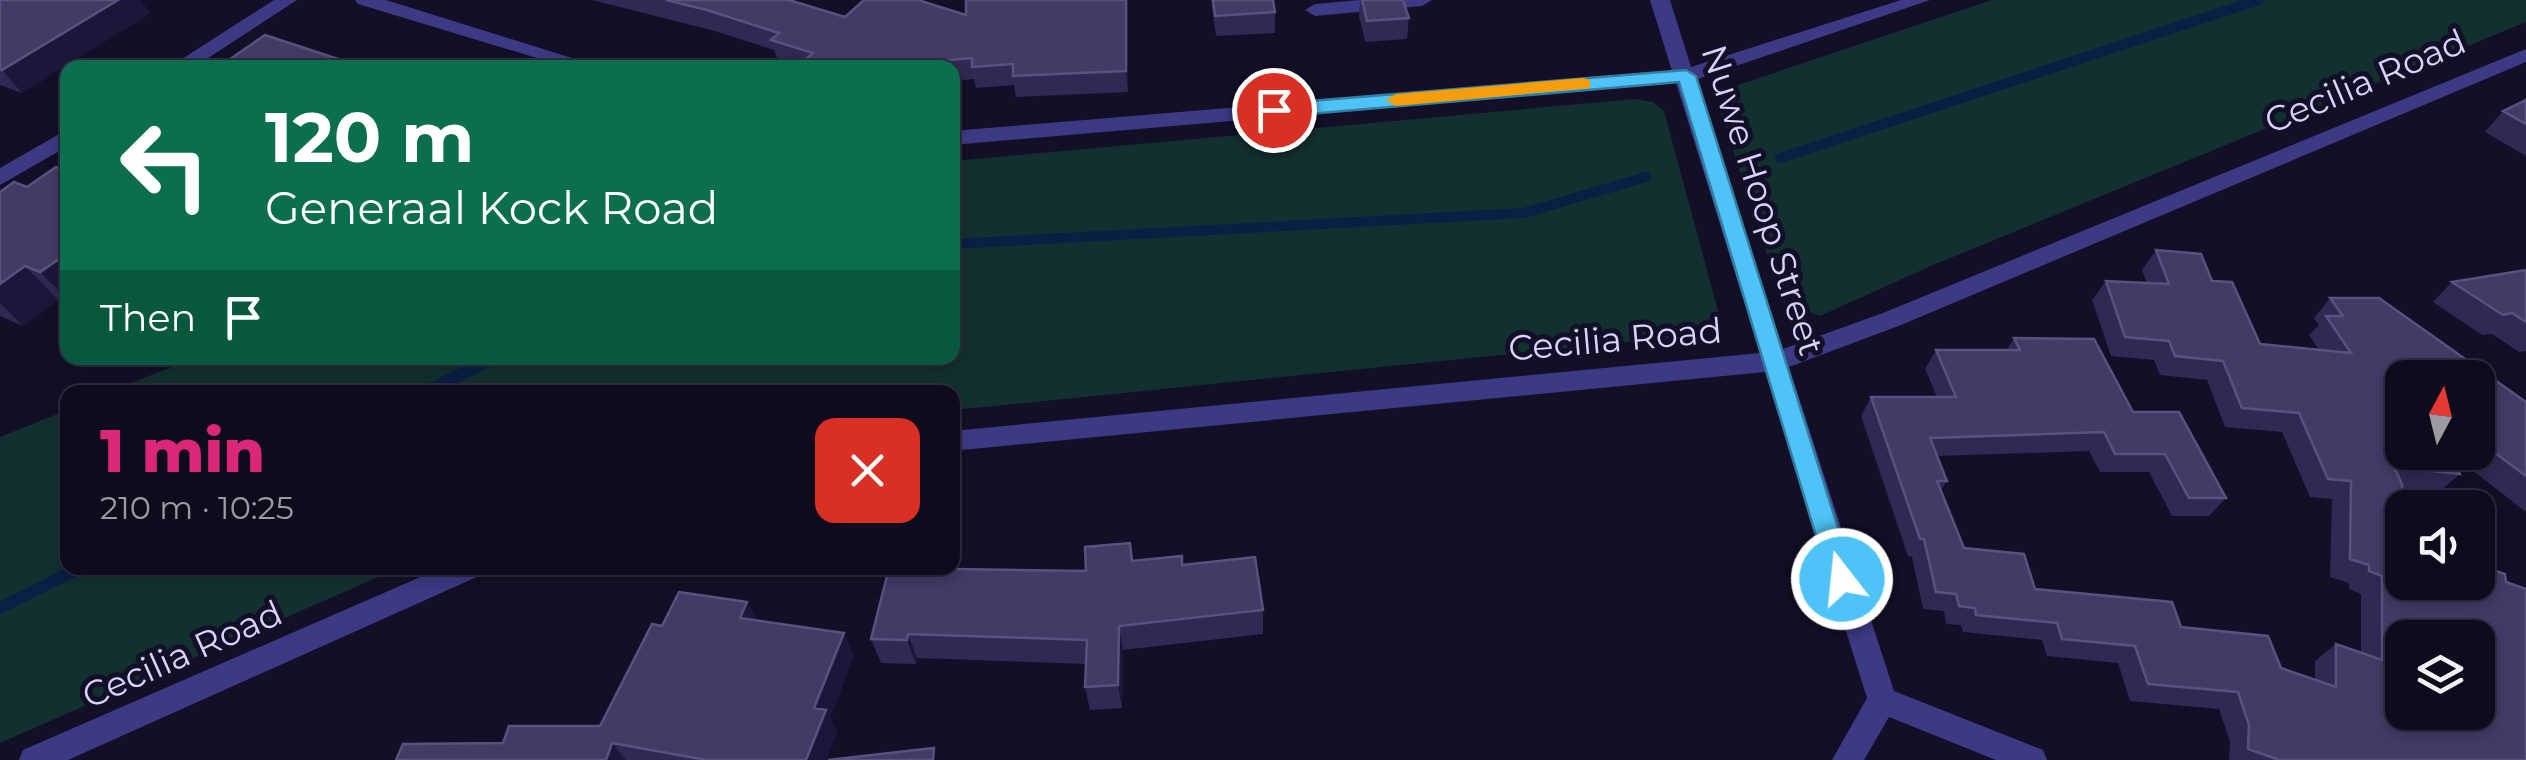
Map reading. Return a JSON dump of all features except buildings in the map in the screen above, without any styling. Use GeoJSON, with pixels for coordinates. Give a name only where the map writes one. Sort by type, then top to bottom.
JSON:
{"type":"FeatureCollection","features":[{"type":"Feature","properties":{"kind":"street"},"geometry":{"type":"LineString","coordinates":[[191,60],[287,0]]}},
{"type":"Feature","properties":{"kind":"street"},"geometry":{"type":"LineString","coordinates":[[365,0],[567,60]]}},
{"type":"Feature","properties":{"kind":"street"},"geometry":{"type":"LineString","coordinates":[[1315,10],[1422,0]]}},
{"type":"Feature","properties":{"kind":"street","name":"Nuwe Hoop Street"},"geometry":{"type":"LineString","coordinates":[[1660,0],[1778,361],[1882,700]]}},
{"type":"Feature","properties":{"kind":"street"},"geometry":{"type":"LineString","coordinates":[[960,137],[1686,76],[1920,0]]}},
{"type":"Feature","properties":{"kind":"street","name":"Cecilia Road"},"geometry":{"type":"LineString","coordinates":[[960,440],[1778,361],[1892,319],[2526,54]]}},
{"type":"Feature","properties":{"kind":"street"},"geometry":{"type":"LineString","coordinates":[[0,178],[60,141]]}},
{"type":"Feature","properties":{"kind":"street","name":"Cecilia Road"},"geometry":{"type":"LineString","coordinates":[[34,760],[453,575]]}},
{"type":"Feature","properties":{"kind":"street"},"geometry":{"type":"LineString","coordinates":[[1847,760],[1882,700],[2032,760]]}},
{"type":"Feature","properties":{"kind":"green space"},"geometry":{"type":"Polygon","coordinates":[[[1992,0],[2526,0],[2526,22],[1931,266],[1820,316],[1783,302],[1718,105],[1719,95],[1729,88],[1992,0]]]}},
{"type":"Feature","properties":{"kind":"green space"},"geometry":{"type":"Polygon","coordinates":[[[1635,99],[1653,102],[1664,111],[1718,311],[1699,335],[960,409],[960,385],[126,385],[176,365],[960,365],[960,160],[1635,99]]]}},
{"type":"Feature","properties":{"kind":"green space"},"geometry":{"type":"Polygon","coordinates":[[[60,413],[60,575],[383,575],[0,743],[0,437],[60,413]]]}},
{"type":"Feature","properties":{"kind":"waterway"},"geometry":{"type":"LineString","coordinates":[[1780,158],[2259,0]]}},
{"type":"Feature","properties":{"kind":"waterway"},"geometry":{"type":"LineString","coordinates":[[960,244],[1524,213],[1646,177]]}},
{"type":"Feature","properties":{"kind":"waterway"},"geometry":{"type":"LineString","coordinates":[[439,385],[480,365]]}},
{"type":"Feature","properties":{"kind":"waterway"},"geometry":{"type":"LineString","coordinates":[[0,608],[66,575]]}},
{"type":"Feature","properties":{"kind":"slow traffic"},"geometry":{"type":"LineString","coordinates":[[1396,100],[1583,84]]}},
{"type":"Feature","properties":{"kind":"route"},"geometry":{"type":"LineString","coordinates":[[1274,110],[1686,76],[1778,361],[1842,579]]}}]}
